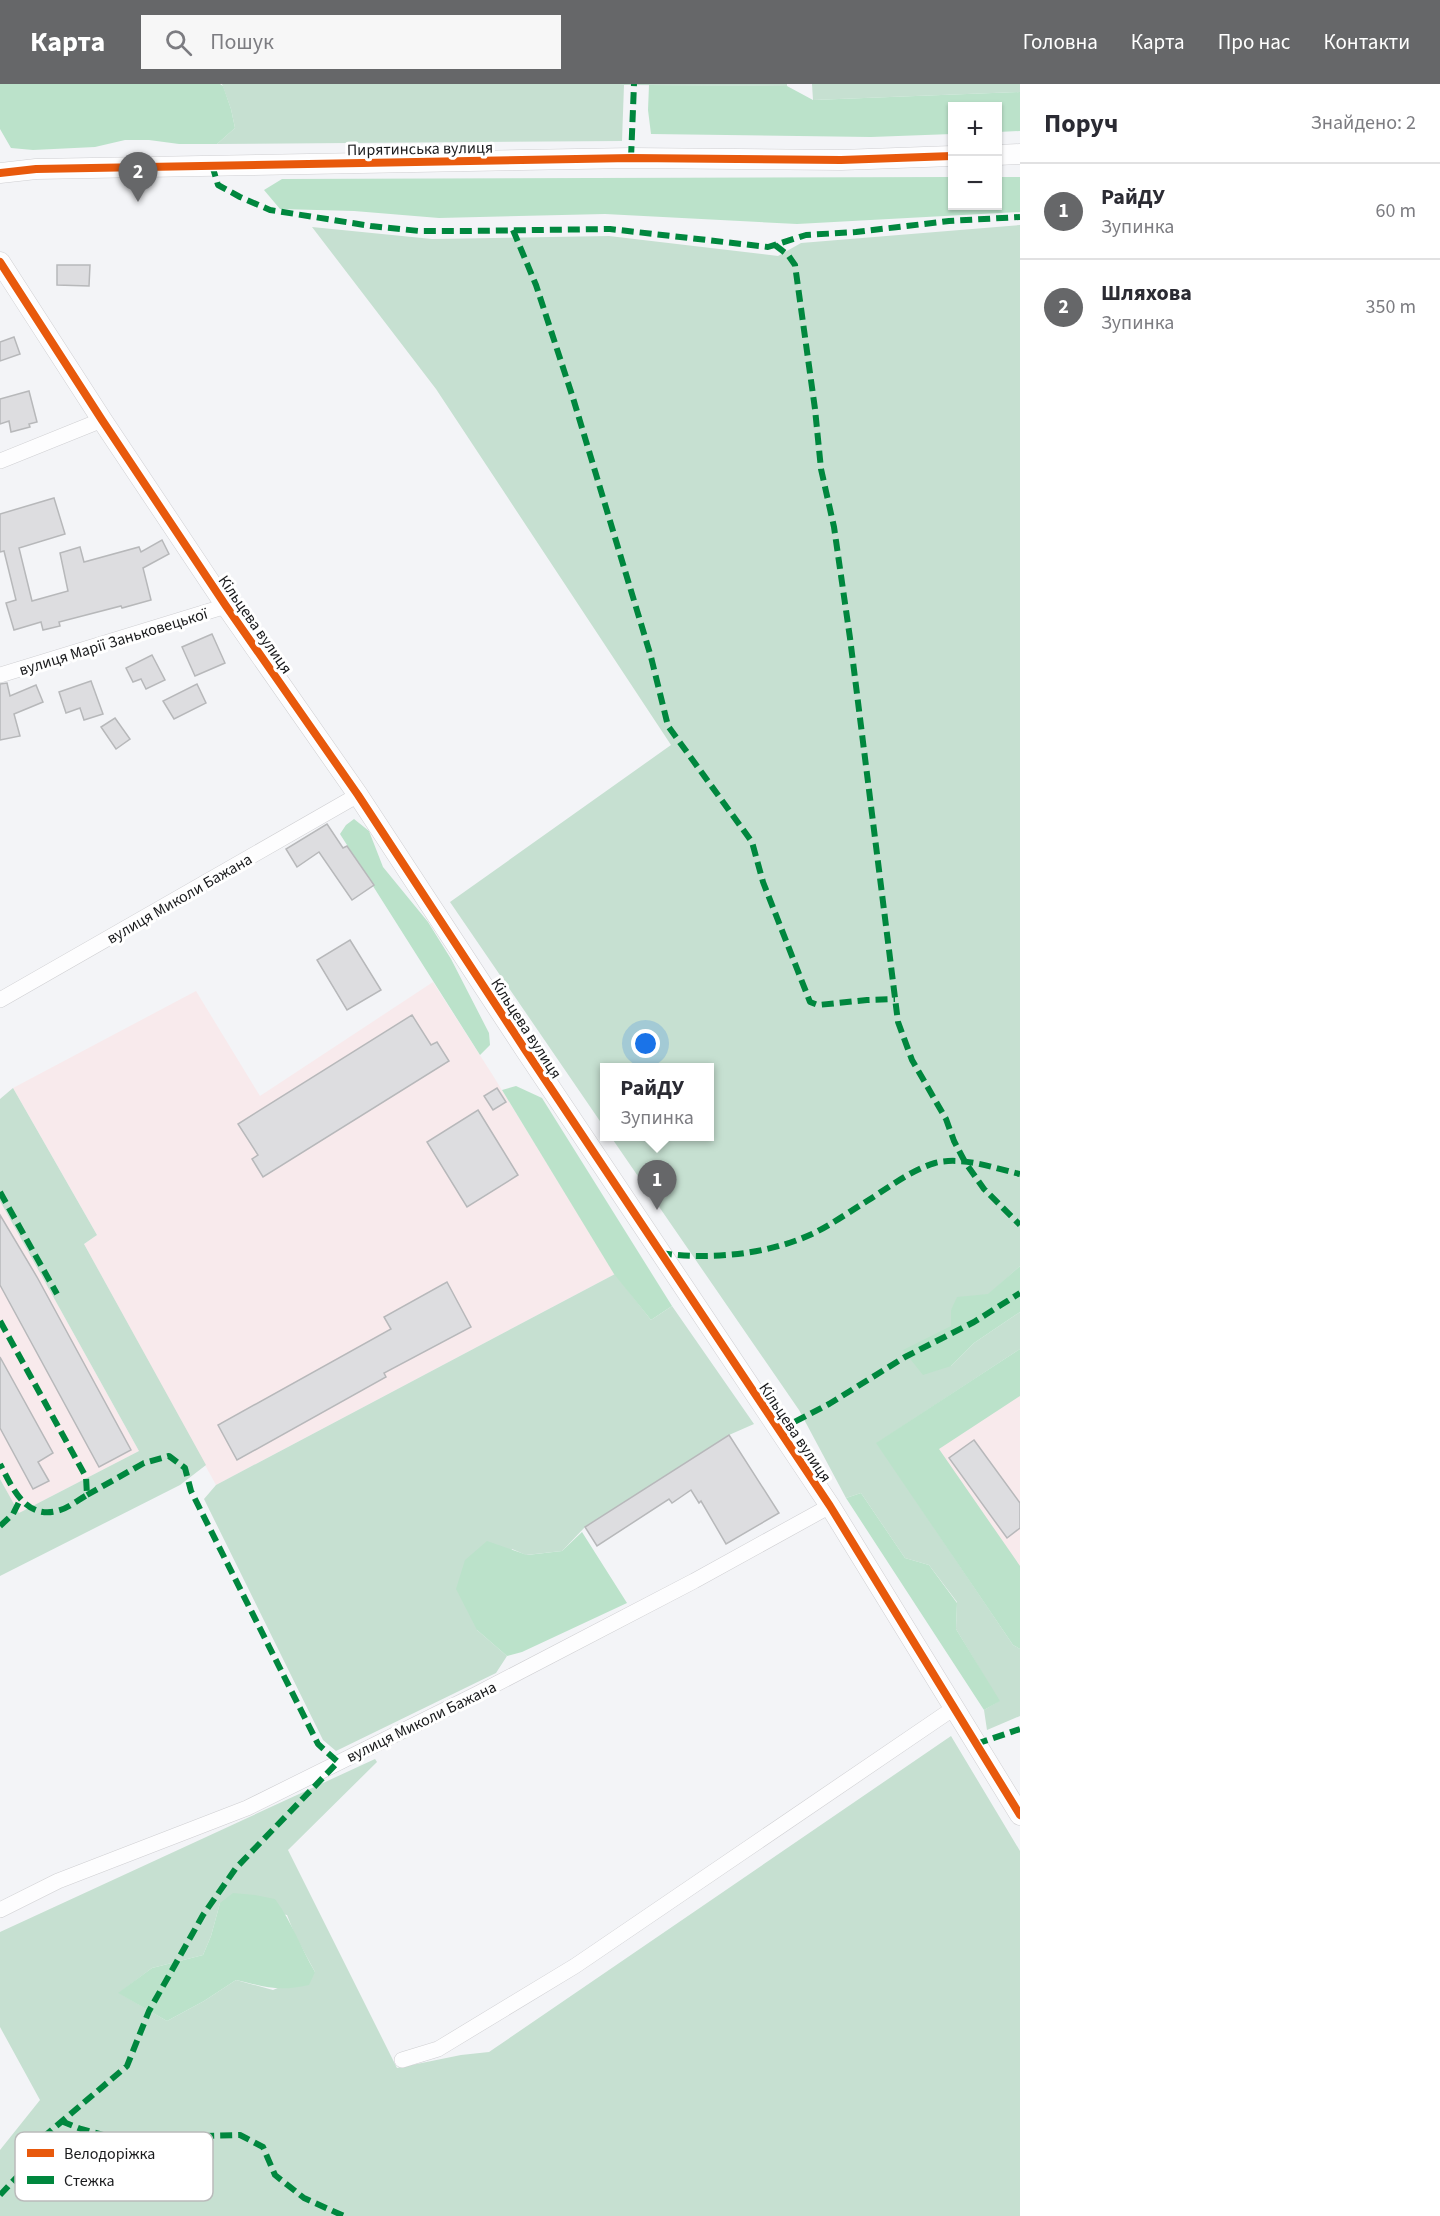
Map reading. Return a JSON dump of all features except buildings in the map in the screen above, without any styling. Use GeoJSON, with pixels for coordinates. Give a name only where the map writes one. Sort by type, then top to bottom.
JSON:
{"type":"FeatureCollection","features":[{"type":"Feature","properties":{"kind":"street"},"geometry":{"type":"LineString","coordinates":[[1002,155],[1020,154]]}},
{"type":"Feature","properties":{"kind":"street","name":"Пирятинська вулиця"},"geometry":{"type":"LineString","coordinates":[[0,172],[36,169],[631,158],[841,160],[948,156]]}},
{"type":"Feature","properties":{"kind":"street","name":"Кільцева вулиця"},"geometry":{"type":"LineString","coordinates":[[0,262],[226,606],[358,795],[526,1052],[830,1506],[1020,1815]]}},
{"type":"Feature","properties":{"kind":"street"},"geometry":{"type":"LineString","coordinates":[[0,461],[102,420]]}},
{"type":"Feature","properties":{"kind":"street","name":"вулиця Марії Заньковецької"},"geometry":{"type":"LineString","coordinates":[[0,675],[226,606]]}},
{"type":"Feature","properties":{"kind":"street","name":"вулиця Миколи Бажана"},"geometry":{"type":"LineString","coordinates":[[0,1000],[358,795]]}},
{"type":"Feature","properties":{"kind":"street","name":"вулиця Миколи Бажана"},"geometry":{"type":"LineString","coordinates":[[0,1910],[58,1881],[247,1808],[477,1694],[684,1586],[830,1506]]}},
{"type":"Feature","properties":{"kind":"street"},"geometry":{"type":"LineString","coordinates":[[402,2060],[438,2049],[575,1966],[954,1708]]}},
{"type":"Feature","properties":{"kind":"shaded area"},"geometry":{"type":"Polygon","coordinates":[[[433,982],[615,1274],[216,1485],[84,1244],[97,1235],[13,1088],[196,991],[260,1096],[433,982]]]}},
{"type":"Feature","properties":{"kind":"shaded area"},"geometry":{"type":"Polygon","coordinates":[[[0,1201],[139,1451],[19,1513],[0,1479],[0,1201]]]}},
{"type":"Feature","properties":{"kind":"shaded area"},"geometry":{"type":"Polygon","coordinates":[[[1020,1364],[1020,1629],[895,1447],[1020,1364]]]}},
{"type":"Feature","properties":{"kind":"green space"},"geometry":{"type":"Polygon","coordinates":[[[0,84],[220,84],[223,86],[231,109],[235,128],[217,144],[125,140],[95,147],[33,150],[11,148],[0,129],[0,84]]]}},
{"type":"Feature","properties":{"kind":"green space"},"geometry":{"type":"Polygon","coordinates":[[[222,84],[787,84],[787,86],[624,85],[622,141],[217,144],[235,128],[222,84]]]}},
{"type":"Feature","properties":{"kind":"green space"},"geometry":{"type":"Polygon","coordinates":[[[812,84],[1020,84],[1020,92],[813,100],[812,84]]]}},
{"type":"Feature","properties":{"kind":"green space"},"geometry":{"type":"Polygon","coordinates":[[[649,85],[787,86],[813,100],[1020,92],[1020,131],[1002,132],[1002,102],[948,102],[948,134],[871,137],[651,134],[648,110],[649,85]]]}},
{"type":"Feature","properties":{"kind":"green space"},"geometry":{"type":"Polygon","coordinates":[[[948,177],[948,210],[1002,210],[1002,177],[1020,177],[1020,212],[797,224],[605,214],[439,218],[354,211],[280,209],[264,190],[282,179],[948,177]]]}},
{"type":"Feature","properties":{"kind":"green space"},"geometry":{"type":"Polygon","coordinates":[[[1020,225],[1020,1266],[988,1295],[951,1310],[951,1366],[974,1343],[1020,1312],[1020,1349],[877,1443],[1013,1645],[1020,1649],[1020,1716],[987,1730],[984,1710],[999,1701],[956,1629],[957,1602],[929,1565],[905,1558],[861,1493],[846,1498],[799,1410],[614,1141],[714,1141],[714,1063],[600,1063],[600,1121],[450,902],[671,745],[436,389],[312,227],[432,239],[609,236],[778,256],[801,243],[1020,225]]]}},
{"type":"Feature","properties":{"kind":"green space"},"geometry":{"type":"Polygon","coordinates":[[[354,819],[369,831],[383,867],[428,922],[451,959],[489,1033],[490,1045],[480,1055],[340,834],[354,819]]]}},
{"type":"Feature","properties":{"kind":"green space"},"geometry":{"type":"Polygon","coordinates":[[[516,1086],[542,1098],[672,1306],[651,1320],[614,1274],[502,1090],[516,1086]]]}},
{"type":"Feature","properties":{"kind":"green space"},"geometry":{"type":"Polygon","coordinates":[[[13,1088],[97,1235],[84,1244],[206,1465],[180,1485],[0,1576],[0,1479],[19,1513],[139,1451],[0,1201],[0,1099],[13,1088]]]}},
{"type":"Feature","properties":{"kind":"green space"},"geometry":{"type":"Polygon","coordinates":[[[1020,1266],[1020,1312],[974,1343],[951,1366],[923,1375],[903,1350],[951,1326],[951,1310],[957,1297],[988,1294],[1020,1266]]]}},
{"type":"Feature","properties":{"kind":"green space"},"geometry":{"type":"Polygon","coordinates":[[[615,1274],[651,1320],[672,1306],[754,1424],[729,1435],[585,1527],[562,1551],[526,1555],[512,1549],[477,1630],[507,1656],[496,1673],[336,1751],[323,1740],[204,1499],[216,1485],[615,1274]]]}},
{"type":"Feature","properties":{"kind":"green space"},"geometry":{"type":"Polygon","coordinates":[[[1020,1349],[1020,1396],[939,1449],[1020,1566],[1020,1649],[1013,1645],[876,1443],[1020,1349]]]}},
{"type":"Feature","properties":{"kind":"green space"},"geometry":{"type":"Polygon","coordinates":[[[861,1493],[905,1558],[929,1565],[957,1603],[956,1629],[1000,1701],[984,1710],[846,1498],[861,1493]]]}},
{"type":"Feature","properties":{"kind":"green space"},"geometry":{"type":"Polygon","coordinates":[[[582,1532],[627,1603],[522,1652],[507,1656],[477,1630],[456,1589],[465,1560],[487,1541],[527,1555],[562,1551],[582,1532]]]}},
{"type":"Feature","properties":{"kind":"green space"},"geometry":{"type":"Polygon","coordinates":[[[951,1736],[1020,1851],[1020,2216],[0,2216],[0,2150],[40,2100],[0,2027],[0,1932],[375,1759],[377,1762],[288,1850],[397,2068],[461,2055],[489,2052],[951,1736]],[[220,1903],[203,1955],[152,1968],[119,1993],[167,2021],[236,1980],[273,1990],[315,1972],[287,1915],[220,1903]]]}},
{"type":"Feature","properties":{"kind":"green space"},"geometry":{"type":"Polygon","coordinates":[[[233,1893],[275,1899],[315,1972],[309,1985],[264,1987],[236,1980],[167,2021],[118,1993],[152,1968],[203,1955],[220,1903],[233,1893]]]}},
{"type":"Feature","properties":{"kind":"marked path"},"geometry":{"type":"LineString","coordinates":[[631,158],[634,84]]}},
{"type":"Feature","properties":{"kind":"marked path"},"geometry":{"type":"LineString","coordinates":[[212,165],[218,185],[270,210],[419,231],[610,229],[768,247],[806,235],[856,232],[949,221],[1020,217]]}},
{"type":"Feature","properties":{"kind":"marked path"},"geometry":{"type":"LineString","coordinates":[[513,230],[536,285],[573,398],[651,657],[668,726],[752,842],[763,882],[810,1002],[818,1005],[895,999]]}},
{"type":"Feature","properties":{"kind":"marked path"},"geometry":{"type":"LineString","coordinates":[[775,245],[788,255],[795,265],[821,469],[834,527],[850,638],[898,1022],[912,1060],[946,1119],[965,1162],[984,1189],[1020,1225]]}},
{"type":"Feature","properties":{"kind":"marked path"},"geometry":{"type":"LineString","coordinates":[[660,1253],[718,1256],[776,1247],[826,1227],[908,1175],[935,1163],[967,1162],[1020,1174]]}},
{"type":"Feature","properties":{"kind":"marked path"},"geometry":{"type":"LineString","coordinates":[[0,1192],[57,1294]]}},
{"type":"Feature","properties":{"kind":"marked path"},"geometry":{"type":"LineString","coordinates":[[779,1430],[829,1404],[905,1357],[974,1322],[1020,1293]]}},
{"type":"Feature","properties":{"kind":"marked path"},"geometry":{"type":"LineString","coordinates":[[0,1321],[86,1477],[87,1495],[61,1510],[46,1512],[36,1510],[21,1499],[0,1464]]}},
{"type":"Feature","properties":{"kind":"marked path"},"geometry":{"type":"LineString","coordinates":[[49,2132],[127,2066],[149,2011],[203,1915],[236,1868],[338,1762],[318,1744],[191,1491],[185,1468],[169,1456],[144,1463],[87,1495]]}},
{"type":"Feature","properties":{"kind":"marked path"},"geometry":{"type":"LineString","coordinates":[[0,1526],[13,1514],[20,1500]]}},
{"type":"Feature","properties":{"kind":"marked path"},"geometry":{"type":"LineString","coordinates":[[976,1744],[1020,1729]]}},
{"type":"Feature","properties":{"kind":"marked path"},"geometry":{"type":"LineString","coordinates":[[61,2121],[92,2132]]}},
{"type":"Feature","properties":{"kind":"marked path"},"geometry":{"type":"LineString","coordinates":[[213,2136],[240,2135],[263,2147],[275,2175],[304,2198],[344,2216]]}},
{"type":"Feature","properties":{"kind":"marked path"},"geometry":{"type":"LineString","coordinates":[[0,2195],[15,2179]]}},
{"type":"Feature","properties":{"kind":"cycle path"},"geometry":{"type":"LineString","coordinates":[[0,173],[36,169],[631,158],[841,160],[948,156]]}},
{"type":"Feature","properties":{"kind":"cycle path"},"geometry":{"type":"LineString","coordinates":[[0,262],[226,606],[358,795],[830,1506],[1020,1815]]}},
{"type":"Feature","properties":{"kind":"place","name":"Шляхова"},"geometry":{"type":"Point","coordinates":[138,202]}},
{"type":"Feature","properties":{"kind":"place","name":"РайДУ"},"geometry":{"type":"Point","coordinates":[657,1210]}}]}
